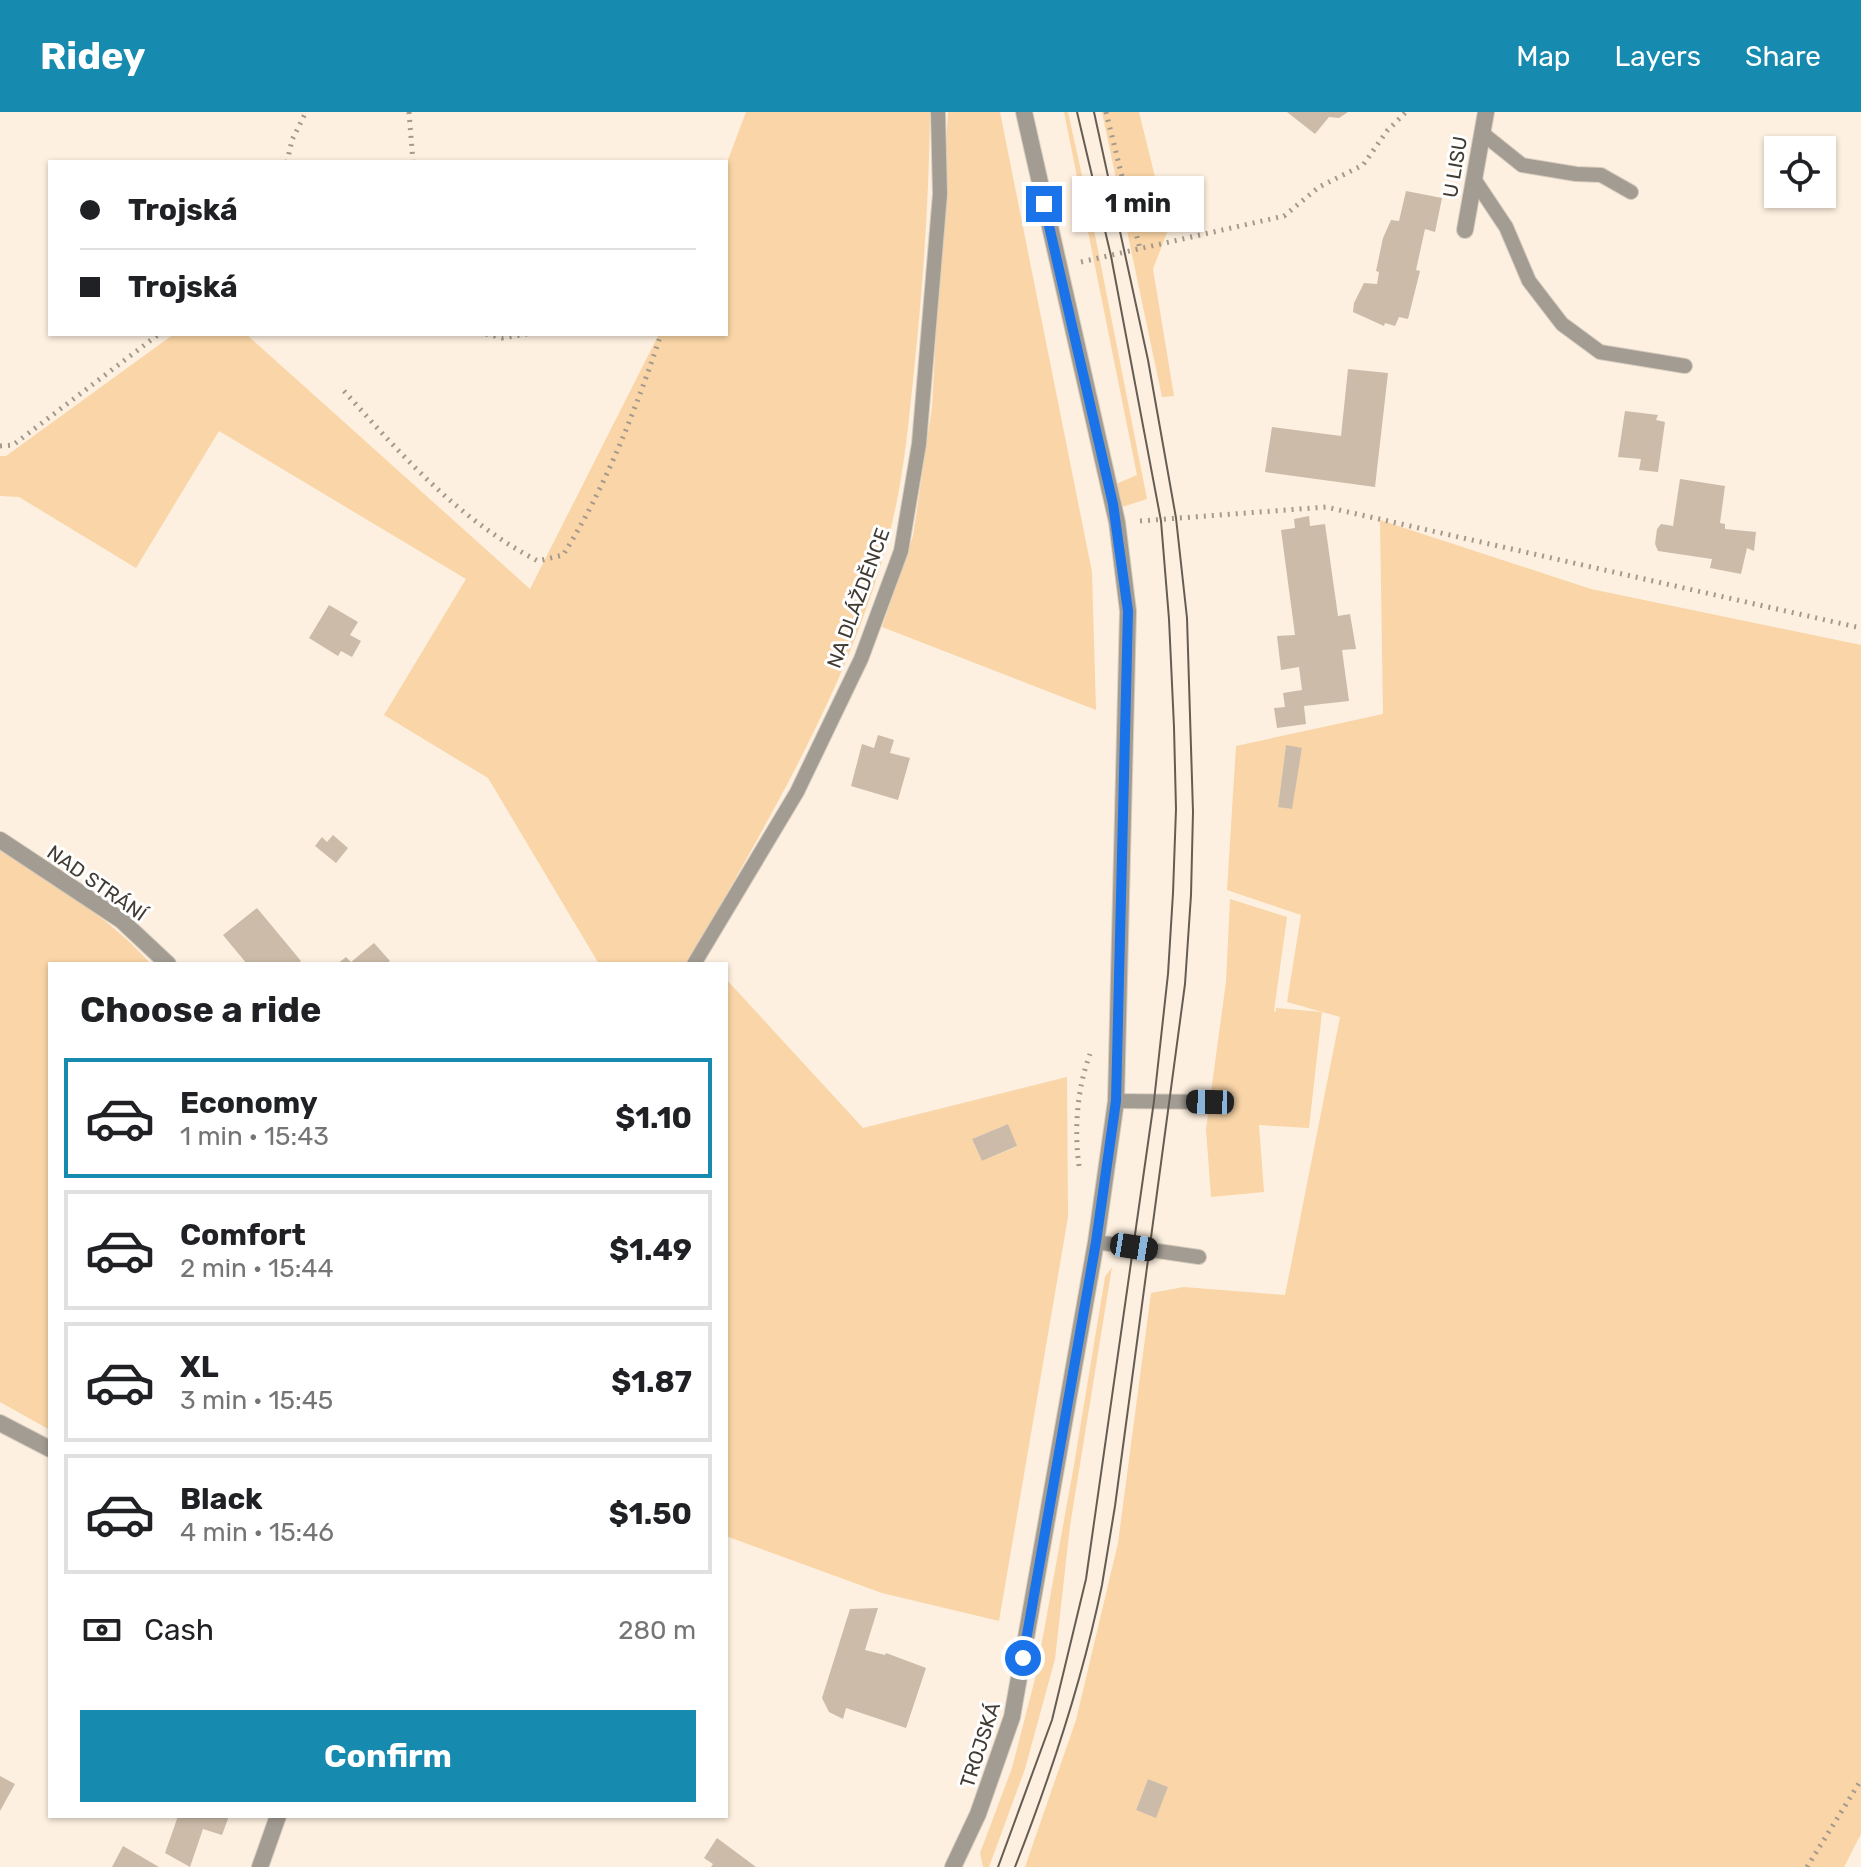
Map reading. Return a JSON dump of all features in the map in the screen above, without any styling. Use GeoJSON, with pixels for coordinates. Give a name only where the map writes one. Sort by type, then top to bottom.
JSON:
{"type":"FeatureCollection","features":[{"type":"Feature","properties":{"kind":"street","name":"TROJSKÁ"},"geometry":{"type":"LineString","coordinates":[[954,1867],[978,1814],[1012,1717],[1096,1242],[1116,1101],[1128,611],[1117,522],[1024,112]]}},
{"type":"Feature","properties":{"kind":"street","name":"U LISU"},"geometry":{"type":"LineString","coordinates":[[1465,230],[1486,112]]}},
{"type":"Feature","properties":{"kind":"street","name":"NAD STRÁNÍ"},"geometry":{"type":"LineString","coordinates":[[0,840],[121,920],[166,962]]}},
{"type":"Feature","properties":{"kind":"street"},"geometry":{"type":"LineString","coordinates":[[0,1423],[48,1448]]}},
{"type":"Feature","properties":{"kind":"street"},"geometry":{"type":"LineString","coordinates":[[260,1867],[277,1818]]}},
{"type":"Feature","properties":{"kind":"lane","name":"NA DLÁŽDĚNCE"},"geometry":{"type":"LineString","coordinates":[[695,962],[797,792],[861,659],[901,551],[919,444],[940,194],[938,112]]}},
{"type":"Feature","properties":{"kind":"lane"},"geometry":{"type":"LineString","coordinates":[[1482,133],[1522,165],[1601,175],[1631,192]]}},
{"type":"Feature","properties":{"kind":"lane"},"geometry":{"type":"LineString","coordinates":[[1474,179],[1506,227],[1529,281],[1562,324],[1600,352],[1685,366]]}},
{"type":"Feature","properties":{"kind":"lane"},"geometry":{"type":"LineString","coordinates":[[1116,1101],[1210,1102]]}},
{"type":"Feature","properties":{"kind":"lane"},"geometry":{"type":"LineString","coordinates":[[1096,1242],[1199,1257]]}},
{"type":"Feature","properties":{"kind":"path"},"geometry":{"type":"LineString","coordinates":[[287,160],[292,140],[306,112]]}},
{"type":"Feature","properties":{"kind":"path"},"geometry":{"type":"LineString","coordinates":[[409,112],[413,160]]}},
{"type":"Feature","properties":{"kind":"path"},"geometry":{"type":"LineString","coordinates":[[1106,112],[1140,249]]}},
{"type":"Feature","properties":{"kind":"path"},"geometry":{"type":"LineString","coordinates":[[1058,267],[1284,216],[1319,187],[1363,165],[1387,131],[1406,112]]}},
{"type":"Feature","properties":{"kind":"path"},"geometry":{"type":"LineString","coordinates":[[0,446],[13,445],[156,336]]}},
{"type":"Feature","properties":{"kind":"path"},"geometry":{"type":"LineString","coordinates":[[494,336],[514,336]]}},
{"type":"Feature","properties":{"kind":"path"},"geometry":{"type":"LineString","coordinates":[[344,391],[391,443],[472,521],[538,561],[563,555],[585,521],[647,376],[660,336]]}},
{"type":"Feature","properties":{"kind":"path"},"geometry":{"type":"LineString","coordinates":[[1117,522],[1326,507],[1861,628]]}},
{"type":"Feature","properties":{"kind":"path"},"geometry":{"type":"LineString","coordinates":[[1080,1178],[1077,1152],[1080,1081],[1095,1041]]}},
{"type":"Feature","properties":{"kind":"path"},"geometry":{"type":"LineString","coordinates":[[1807,1867],[1861,1780]]}},
{"type":"Feature","properties":{"kind":"shaded area"},"geometry":{"type":"Polygon","coordinates":[[[746,112],[930,112],[923,274],[901,477],[888,539],[871,595],[827,704],[801,758],[688,962],[598,962],[488,778],[384,715],[466,579],[219,431],[136,568],[19,497],[0,496],[0,456],[6,456],[171,336],[248,336],[530,589],[658,336],[728,336],[728,160],[746,112]]]}},
{"type":"Feature","properties":{"kind":"shaded area"},"geometry":{"type":"Polygon","coordinates":[[[948,112],[1000,112],[1092,572],[1096,710],[882,627],[913,536],[932,407],[948,112]]]}},
{"type":"Feature","properties":{"kind":"shaded area"},"geometry":{"type":"Polygon","coordinates":[[[1064,112],[1068,112],[1094,230],[1147,499],[1122,507],[1116,484],[1137,475],[1064,112]]]}},
{"type":"Feature","properties":{"kind":"shaded area"},"geometry":{"type":"Polygon","coordinates":[[[1102,112],[1139,112],[1168,230],[1153,269],[1174,396],[1162,397],[1102,112]]]}},
{"type":"Feature","properties":{"kind":"shaded area"},"geometry":{"type":"Polygon","coordinates":[[[1380,520],[1591,589],[1861,645],[1861,1834],[1844,1867],[1025,1867],[1076,1720],[1118,1543],[1151,1293],[1184,1287],[1285,1295],[1340,1017],[1287,1002],[1301,915],[1227,890],[1236,746],[1383,714],[1380,520]],[[1286,746],[1278,806],[1291,809],[1302,749],[1286,746]],[[1148,1779],[1136,1810],[1156,1817],[1168,1787],[1148,1779]]]}},
{"type":"Feature","properties":{"kind":"shaded area"},"geometry":{"type":"Polygon","coordinates":[[[0,849],[99,916],[149,962],[48,962],[48,1429],[0,1402],[0,849]]]}},
{"type":"Feature","properties":{"kind":"shaded area"},"geometry":{"type":"Polygon","coordinates":[[[1230,899],[1287,917],[1274,1011],[1276,1008],[1322,1012],[1309,1128],[1259,1125],[1264,1192],[1211,1197],[1206,1129],[1226,982],[1230,899]]]}},
{"type":"Feature","properties":{"kind":"shaded area"},"geometry":{"type":"Polygon","coordinates":[[[728,981],[863,1128],[1067,1077],[1068,1217],[999,1621],[882,1593],[728,1537],[728,981]],[[1008,1124],[972,1139],[982,1161],[1016,1147],[1008,1124]]]}},
{"type":"Feature","properties":{"kind":"shaded area"},"geometry":{"type":"Polygon","coordinates":[[[1112,1267],[1070,1526],[1055,1659],[1025,1769],[989,1867],[983,1867],[980,1853],[1012,1768],[1036,1675],[1105,1277],[1112,1267]]]}},
{"type":"Feature","properties":{"kind":"building"},"geometry":{"type":"Polygon","coordinates":[[[1287,112],[1348,112],[1339,118],[1329,117],[1315,134],[1287,112]]]}},
{"type":"Feature","properties":{"kind":"building"},"geometry":{"type":"Polygon","coordinates":[[[1406,191],[1442,198],[1435,232],[1425,229],[1416,270],[1420,271],[1408,319],[1399,317],[1395,326],[1385,323],[1384,326],[1353,312],[1354,303],[1364,283],[1377,284],[1379,272],[1376,271],[1383,238],[1391,220],[1399,221],[1406,191]]]}},
{"type":"Feature","properties":{"kind":"building"},"geometry":{"type":"Polygon","coordinates":[[[1348,369],[1388,373],[1375,487],[1265,472],[1272,427],[1341,436],[1348,369]]]}},
{"type":"Feature","properties":{"kind":"building"},"geometry":{"type":"Polygon","coordinates":[[[1625,411],[1658,415],[1656,420],[1665,422],[1658,472],[1639,470],[1641,459],[1618,457],[1625,411]]]}},
{"type":"Feature","properties":{"kind":"building"},"geometry":{"type":"Polygon","coordinates":[[[1680,479],[1725,486],[1720,523],[1725,524],[1725,529],[1756,532],[1754,551],[1747,548],[1741,574],[1710,568],[1712,559],[1658,551],[1655,544],[1657,529],[1661,524],[1673,526],[1680,479]]]}},
{"type":"Feature","properties":{"kind":"building"},"geometry":{"type":"Polygon","coordinates":[[[1309,516],[1310,526],[1325,524],[1338,616],[1350,614],[1356,649],[1342,650],[1349,701],[1304,706],[1306,724],[1277,728],[1274,708],[1285,707],[1283,693],[1302,690],[1299,667],[1281,670],[1277,636],[1295,635],[1281,530],[1295,528],[1294,519],[1309,516]]]}},
{"type":"Feature","properties":{"kind":"building"},"geometry":{"type":"Polygon","coordinates":[[[329,605],[358,622],[350,635],[361,641],[352,657],[341,651],[338,656],[309,638],[329,605]]]}},
{"type":"Feature","properties":{"kind":"building"},"geometry":{"type":"Polygon","coordinates":[[[878,735],[894,740],[890,753],[910,758],[898,800],[851,786],[862,744],[874,748],[878,735]]]}},
{"type":"Feature","properties":{"kind":"building"},"geometry":{"type":"Polygon","coordinates":[[[1286,745],[1302,748],[1292,809],[1278,807],[1286,745]]]}},
{"type":"Feature","properties":{"kind":"building"},"geometry":{"type":"Polygon","coordinates":[[[333,835],[348,848],[336,863],[315,846],[322,837],[327,842],[333,835]]]}},
{"type":"Feature","properties":{"kind":"building"},"geometry":{"type":"Polygon","coordinates":[[[257,908],[301,961],[245,962],[223,935],[257,908]]]}},
{"type":"Feature","properties":{"kind":"building"},"geometry":{"type":"Polygon","coordinates":[[[374,943],[390,961],[389,962],[351,962],[374,943]]]}},
{"type":"Feature","properties":{"kind":"building"},"geometry":{"type":"Polygon","coordinates":[[[1008,1124],[1017,1146],[982,1161],[972,1139],[1008,1124]]]}},
{"type":"Feature","properties":{"kind":"building"},"geometry":{"type":"Polygon","coordinates":[[[878,1608],[865,1650],[886,1653],[926,1668],[906,1728],[846,1708],[843,1719],[829,1712],[822,1698],[850,1609],[878,1608]]]}},
{"type":"Feature","properties":{"kind":"building"},"geometry":{"type":"Polygon","coordinates":[[[0,1776],[15,1784],[0,1811],[0,1776]]]}},
{"type":"Feature","properties":{"kind":"building"},"geometry":{"type":"Polygon","coordinates":[[[1148,1779],[1168,1787],[1156,1818],[1136,1810],[1148,1779]]]}},
{"type":"Feature","properties":{"kind":"building"},"geometry":{"type":"Polygon","coordinates":[[[177,1818],[228,1818],[222,1835],[203,1829],[190,1867],[165,1853],[177,1818]]]}},
{"type":"Feature","properties":{"kind":"building"},"geometry":{"type":"Polygon","coordinates":[[[717,1838],[756,1867],[711,1867],[713,1864],[704,1858],[717,1838]]]}},
{"type":"Feature","properties":{"kind":"building"},"geometry":{"type":"Polygon","coordinates":[[[123,1846],[159,1867],[112,1867],[123,1846]]]}},
{"type":"Feature","properties":{"kind":"tram line"},"geometry":{"type":"LineString","coordinates":[[998,1867],[1052,1720],[1086,1579],[1154,1101],[1173,893],[1176,809],[1174,727],[1161,521],[1111,256],[1077,112]]}},
{"type":"Feature","properties":{"kind":"tram line"},"geometry":{"type":"LineString","coordinates":[[1015,1867],[1064,1728],[1102,1585],[1185,984],[1191,895],[1193,812],[1187,618],[1176,518],[1148,360],[1094,112]]}},
{"type":"Feature","properties":{"kind":"route"},"geometry":{"type":"LineString","coordinates":[[1023,1658],[1096,1242],[1116,1101],[1128,611],[1117,522],[1044,204]]}}]}
